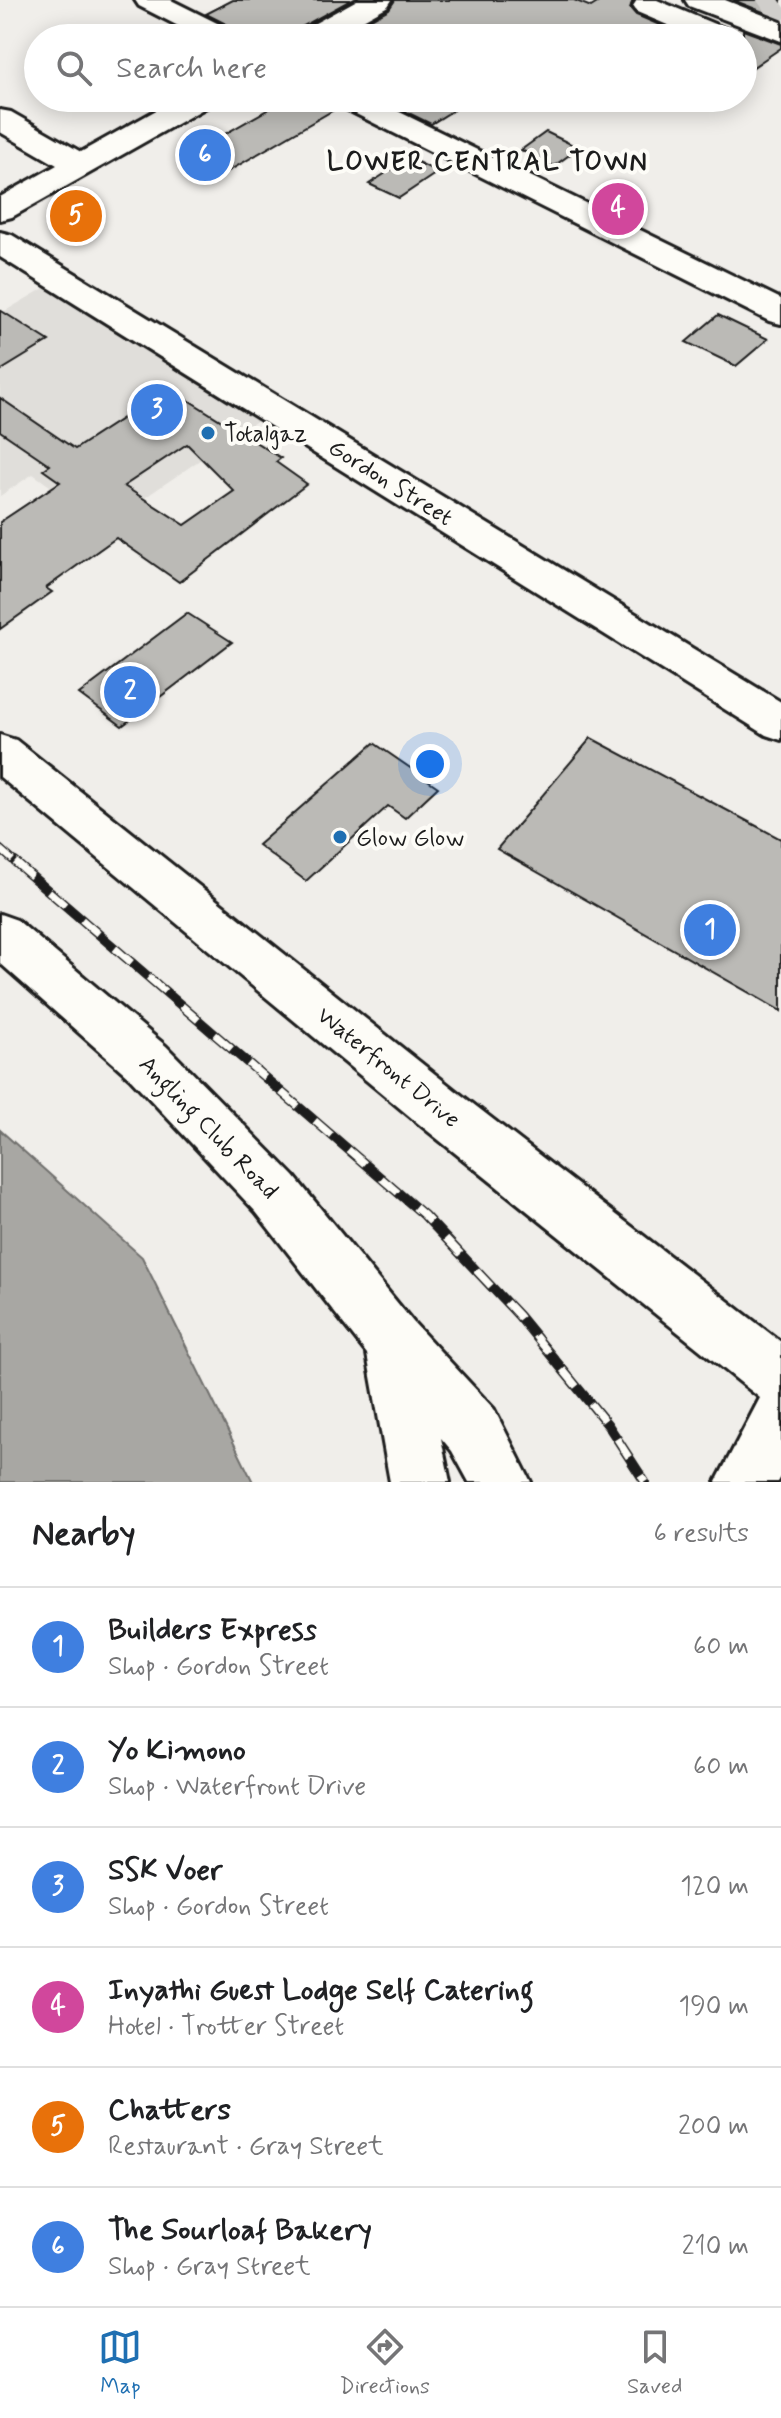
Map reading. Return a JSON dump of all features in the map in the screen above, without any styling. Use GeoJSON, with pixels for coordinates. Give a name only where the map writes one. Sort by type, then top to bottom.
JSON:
{"type":"FeatureCollection","features":[{"type":"Feature","properties":{"kind":"street"},"geometry":{"type":"LineString","coordinates":[[149,0],[197,24]]}},
{"type":"Feature","properties":{"kind":"street"},"geometry":{"type":"LineString","coordinates":[[334,24],[378,0]]}},
{"type":"Feature","properties":{"kind":"street"},"geometry":{"type":"LineString","coordinates":[[699,0],[766,22]]}},
{"type":"Feature","properties":{"kind":"street"},"geometry":{"type":"LineString","coordinates":[[647,6],[688,24]]}},
{"type":"Feature","properties":{"kind":"street"},"geometry":{"type":"LineString","coordinates":[[0,210],[176,112]]}},
{"type":"Feature","properties":{"kind":"street"},"geometry":{"type":"LineString","coordinates":[[375,112],[781,313]]}},
{"type":"Feature","properties":{"kind":"street"},"geometry":{"type":"LineString","coordinates":[[0,119],[80,165]]}},
{"type":"Feature","properties":{"kind":"street","name":"Gordon Street"},"geometry":{"type":"LineString","coordinates":[[0,242],[778,709]]}},
{"type":"Feature","properties":{"kind":"street","name":"Waterfront Drive"},"geometry":{"type":"LineString","coordinates":[[0,752],[437,1107],[781,1378]]}},
{"type":"Feature","properties":{"kind":"street","name":"Angling Club Road"},"geometry":{"type":"LineString","coordinates":[[0,934],[148,1062],[275,1194],[393,1342],[473,1430],[501,1482]]}},
{"type":"Feature","properties":{"kind":"street","name":"Angling Club Road"},"geometry":{"type":"LineString","coordinates":[[393,1342],[420,1482]]}},
{"type":"Feature","properties":{"kind":"street"},"geometry":{"type":"LineString","coordinates":[[746,1482],[781,1418]]}},
{"type":"Feature","properties":{"kind":"shaded area"},"geometry":{"type":"Polygon","coordinates":[[[51,284],[264,416],[105,525],[33,474],[0,496],[0,314],[51,284]]]}},
{"type":"Feature","properties":{"kind":"shaded area"},"geometry":{"type":"Polygon","coordinates":[[[0,1130],[142,1257],[253,1482],[0,1482],[0,1130]]]}},
{"type":"Feature","properties":{"kind":"building"},"geometry":{"type":"Polygon","coordinates":[[[233,0],[351,0],[307,24],[226,24],[206,14],[233,0]]]}},
{"type":"Feature","properties":{"kind":"building"},"geometry":{"type":"Polygon","coordinates":[[[395,0],[574,0],[591,7],[602,0],[633,0],[630,8],[636,15],[657,24],[362,24],[389,9],[395,0]]]}},
{"type":"Feature","properties":{"kind":"building"},"geometry":{"type":"Polygon","coordinates":[[[733,0],[781,0],[781,19],[733,0]]]}},
{"type":"Feature","properties":{"kind":"building"},"geometry":{"type":"Polygon","coordinates":[[[757,35],[781,44],[781,48],[757,64],[757,35]]]}},
{"type":"Feature","properties":{"kind":"building"},"geometry":{"type":"Polygon","coordinates":[[[264,112],[330,112],[225,173],[190,154],[264,112]]]}},
{"type":"Feature","properties":{"kind":"building"},"geometry":{"type":"Polygon","coordinates":[[[407,112],[450,112],[431,124],[407,112]]]}},
{"type":"Feature","properties":{"kind":"building"},"geometry":{"type":"Polygon","coordinates":[[[546,132],[579,148],[554,166],[521,150],[546,132]]]}},
{"type":"Feature","properties":{"kind":"building"},"geometry":{"type":"Polygon","coordinates":[[[409,158],[438,172],[399,198],[369,184],[409,158]]]}},
{"type":"Feature","properties":{"kind":"building"},"geometry":{"type":"Polygon","coordinates":[[[0,310],[49,341],[0,371],[0,310]]]}},
{"type":"Feature","properties":{"kind":"building"},"geometry":{"type":"Polygon","coordinates":[[[718,315],[768,339],[736,366],[686,342],[718,315]]]}},
{"type":"Feature","properties":{"kind":"building"},"geometry":{"type":"Polygon","coordinates":[[[169,388],[281,458],[276,462],[307,484],[179,582],[116,538],[46,588],[52,592],[0,629],[0,522],[60,482],[43,470],[50,465],[0,431],[0,398],[75,449],[169,388]],[[187,444],[124,486],[185,525],[234,491],[187,444]]]}},
{"type":"Feature","properties":{"kind":"building"},"geometry":{"type":"Polygon","coordinates":[[[187,613],[232,642],[122,726],[79,694],[187,613]]]}},
{"type":"Feature","properties":{"kind":"building"},"geometry":{"type":"Polygon","coordinates":[[[591,738],[781,839],[781,1011],[497,849],[591,738]]]}},
{"type":"Feature","properties":{"kind":"building"},"geometry":{"type":"Polygon","coordinates":[[[374,743],[438,787],[405,818],[388,806],[306,881],[258,845],[374,743]]]}},
{"type":"Feature","properties":{"kind":"tunnel"},"geometry":{"type":"LineString","coordinates":[[766,13],[781,2]]}},
{"type":"Feature","properties":{"kind":"railway"},"geometry":{"type":"LineString","coordinates":[[0,849],[17,864]]}},
{"type":"Feature","properties":{"kind":"railway"},"geometry":{"type":"LineString","coordinates":[[15,862],[424,1215],[519,1316],[608,1425],[645,1482]]}},
{"type":"Feature","properties":{"kind":"place","name":"The Sourloaf Bakery"},"geometry":{"type":"Point","coordinates":[205,155]}},
{"type":"Feature","properties":{"kind":"place","name":"Inyathi Guest Lodge Self Catering"},"geometry":{"type":"Point","coordinates":[618,209]}},
{"type":"Feature","properties":{"kind":"place","name":"Chatters"},"geometry":{"type":"Point","coordinates":[76,216]}},
{"type":"Feature","properties":{"kind":"place","name":"SSK Voer"},"geometry":{"type":"Point","coordinates":[157,410]}},
{"type":"Feature","properties":{"kind":"place","name":"Totalgaz"},"geometry":{"type":"Point","coordinates":[208,433]}},
{"type":"Feature","properties":{"kind":"place","name":"Yo Kimono"},"geometry":{"type":"Point","coordinates":[130,692]}},
{"type":"Feature","properties":{"kind":"place","name":"Glow Glow"},"geometry":{"type":"Point","coordinates":[340,837]}},
{"type":"Feature","properties":{"kind":"place","name":"Builders Express"},"geometry":{"type":"Point","coordinates":[710,930]}},
{"type":"Feature","properties":{"kind":"district","name":"LOWER CENTRAL TOWN"},"geometry":{"type":"Point","coordinates":[488,161]}}]}
